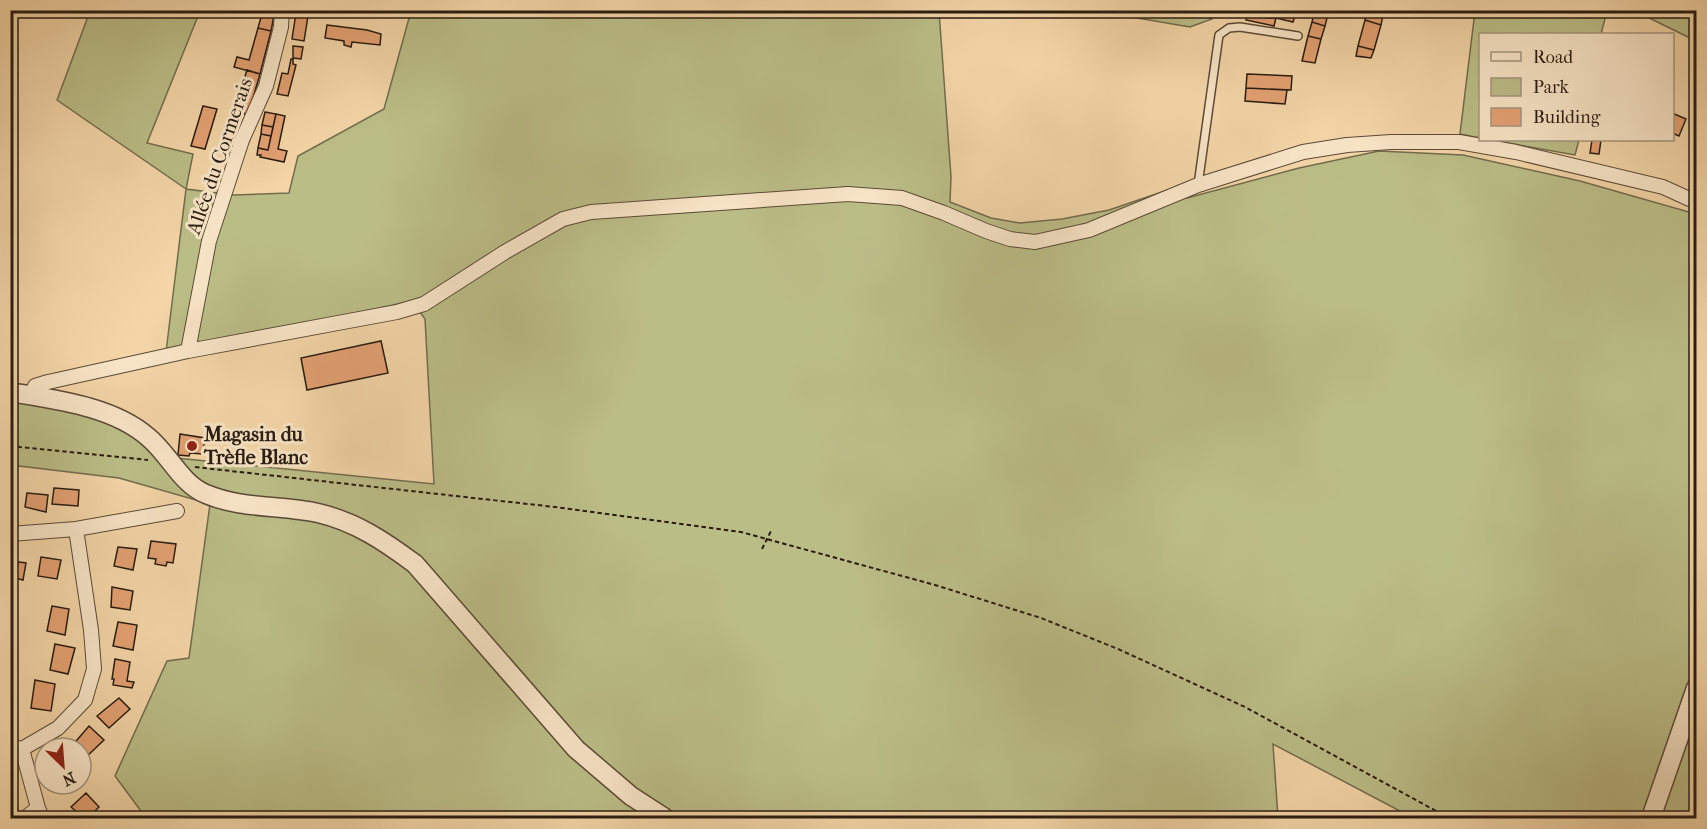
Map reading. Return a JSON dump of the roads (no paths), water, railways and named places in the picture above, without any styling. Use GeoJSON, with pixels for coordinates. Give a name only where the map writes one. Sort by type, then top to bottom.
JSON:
{"type":"FeatureCollection","features":[{"type":"Feature","properties":{"kind":"street","name":"Allée du Cormerais"},"geometry":{"type":"LineString","coordinates":[[188,351],[209,241],[242,140],[266,86],[281,27],[282,10]]}},
{"type":"Feature","properties":{"kind":"street"},"geometry":{"type":"LineString","coordinates":[[31,395],[35,386],[48,382],[188,351],[397,312],[424,304],[505,252],[563,219],[591,212],[848,194],[902,198],[1010,239],[1035,242],[1089,230],[1198,185],[1302,152],[1347,145],[1391,142],[1459,142],[1516,152],[1663,187],[1696,202]]}},
{"type":"Feature","properties":{"kind":"street"},"geometry":{"type":"LineString","coordinates":[[10,392],[98,411],[128,423],[148,437],[201,492],[217,499],[317,513],[352,523],[384,541],[415,564],[576,749],[622,789],[665,819]]}},
{"type":"Feature","properties":{"kind":"street"},"geometry":{"type":"LineString","coordinates":[[10,534],[76,530],[177,512]]}},
{"type":"Feature","properties":{"kind":"street"},"geometry":{"type":"LineString","coordinates":[[25,819],[40,813],[16,748],[58,728],[85,700],[94,669],[91,630],[76,530]]}},
{"type":"Feature","properties":{"kind":"street"},"geometry":{"type":"LineString","coordinates":[[1652,819],[1696,688]]}},
{"type":"Feature","properties":{"kind":"lane"},"geometry":{"type":"LineString","coordinates":[[1198,185],[1219,35],[1229,28],[1240,27],[1298,36]]}},
{"type":"Feature","properties":{"kind":"place","name":"Magasin du Trèfle Blanc"},"geometry":{"type":"Point","coordinates":[192,446]}}]}
